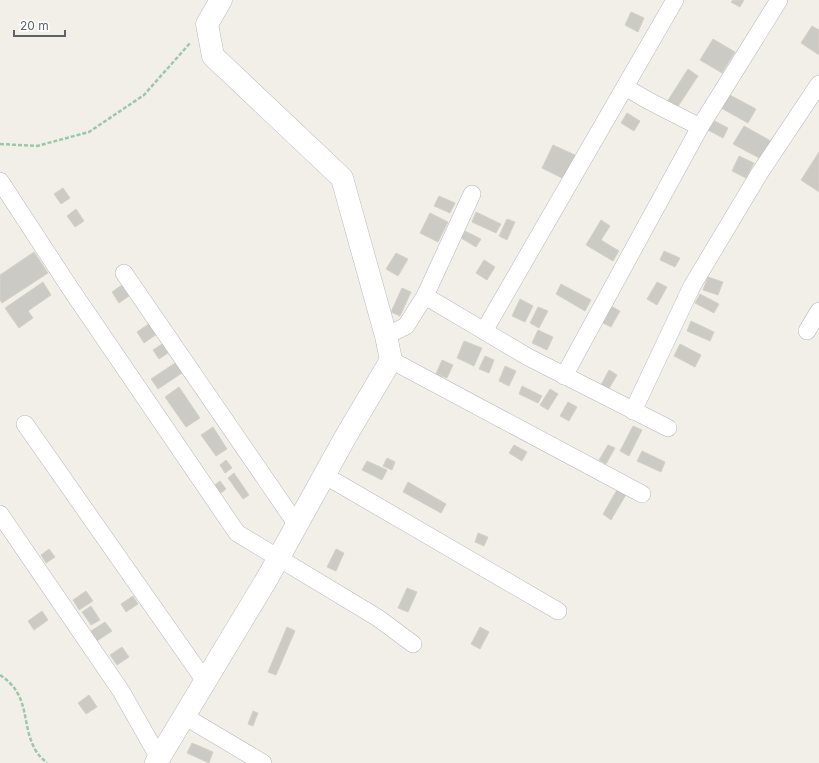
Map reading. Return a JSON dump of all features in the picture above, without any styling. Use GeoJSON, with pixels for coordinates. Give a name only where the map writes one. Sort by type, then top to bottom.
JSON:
{"type":"FeatureCollection","features":[{"type":"Feature","properties":{"kind":"street"},"geometry":{"type":"LineString","coordinates":[[158,761],[278,559],[324,475],[391,360],[386,336],[342,178],[213,56],[207,24],[220,0]]}},
{"type":"Feature","properties":{"kind":"street"},"geometry":{"type":"LineString","coordinates":[[484,331],[675,0]]}},
{"type":"Feature","properties":{"kind":"street"},"geometry":{"type":"LineString","coordinates":[[564,376],[700,127],[780,0]]}},
{"type":"Feature","properties":{"kind":"street"},"geometry":{"type":"LineString","coordinates":[[633,411],[692,286],[759,174],[819,84]]}},
{"type":"Feature","properties":{"kind":"street"},"geometry":{"type":"LineString","coordinates":[[625,87],[700,127]]}},
{"type":"Feature","properties":{"kind":"street"},"geometry":{"type":"LineString","coordinates":[[0,181],[72,291],[237,533],[378,618],[413,644]]}},
{"type":"Feature","properties":{"kind":"street"},"geometry":{"type":"LineString","coordinates":[[386,336],[406,326],[425,296],[472,194]]}},
{"type":"Feature","properties":{"kind":"street"},"geometry":{"type":"LineString","coordinates":[[124,272],[297,525]]}},
{"type":"Feature","properties":{"kind":"street"},"geometry":{"type":"LineString","coordinates":[[425,296],[528,358],[668,428]]}},
{"type":"Feature","properties":{"kind":"street"},"geometry":{"type":"LineString","coordinates":[[807,331],[819,311]]}},
{"type":"Feature","properties":{"kind":"street"},"geometry":{"type":"LineString","coordinates":[[391,360],[642,494]]}},
{"type":"Feature","properties":{"kind":"street"},"geometry":{"type":"LineString","coordinates":[[25,424],[205,681]]}},
{"type":"Feature","properties":{"kind":"street"},"geometry":{"type":"LineString","coordinates":[[324,475],[558,611]]}},
{"type":"Feature","properties":{"kind":"street"},"geometry":{"type":"LineString","coordinates":[[0,514],[121,691],[158,761]]}},
{"type":"Feature","properties":{"kind":"street"},"geometry":{"type":"LineString","coordinates":[[184,716],[263,763]]}},
{"type":"Feature","properties":{"kind":"path"},"geometry":{"type":"LineString","coordinates":[[0,144],[37,146],[89,132],[144,95],[174,64],[207,24]]}},
{"type":"Feature","properties":{"kind":"path"},"geometry":{"type":"LineString","coordinates":[[0,675],[6,678],[23,701],[28,729],[36,752],[47,763]]}},
{"type":"Feature","properties":{"kind":"building"},"geometry":{"type":"Polygon","coordinates":[[[733,0],[744,0],[740,7],[731,2],[733,0]]]}},
{"type":"Feature","properties":{"kind":"building"},"geometry":{"type":"Polygon","coordinates":[[[631,12],[644,18],[638,32],[625,25],[631,12]]]}},
{"type":"Feature","properties":{"kind":"building"},"geometry":{"type":"Polygon","coordinates":[[[812,26],[819,30],[819,55],[801,43],[812,26]]]}},
{"type":"Feature","properties":{"kind":"building"},"geometry":{"type":"Polygon","coordinates":[[[713,39],[735,52],[722,73],[700,60],[713,39]]]}},
{"type":"Feature","properties":{"kind":"building"},"geometry":{"type":"Polygon","coordinates":[[[688,69],[698,76],[675,111],[665,105],[688,69]]]}},
{"type":"Feature","properties":{"kind":"building"},"geometry":{"type":"Polygon","coordinates":[[[728,94],[756,109],[748,123],[721,108],[728,94]]]}},
{"type":"Feature","properties":{"kind":"building"},"geometry":{"type":"Polygon","coordinates":[[[627,113],[640,121],[634,131],[621,123],[627,113]]]}},
{"type":"Feature","properties":{"kind":"building"},"geometry":{"type":"Polygon","coordinates":[[[711,119],[728,128],[723,138],[706,129],[711,119]]]}},
{"type":"Feature","properties":{"kind":"building"},"geometry":{"type":"Polygon","coordinates":[[[744,126],[771,141],[761,159],[733,144],[744,126]]]}},
{"type":"Feature","properties":{"kind":"building"},"geometry":{"type":"Polygon","coordinates":[[[553,145],[577,156],[566,180],[542,168],[553,145]]]}},
{"type":"Feature","properties":{"kind":"building"},"geometry":{"type":"Polygon","coordinates":[[[819,152],[819,192],[801,180],[819,152]]]}},
{"type":"Feature","properties":{"kind":"building"},"geometry":{"type":"Polygon","coordinates":[[[739,156],[754,163],[746,178],[732,171],[739,156]]]}},
{"type":"Feature","properties":{"kind":"building"},"geometry":{"type":"Polygon","coordinates":[[[63,188],[70,198],[61,204],[54,194],[63,188]]]}},
{"type":"Feature","properties":{"kind":"building"},"geometry":{"type":"Polygon","coordinates":[[[439,196],[455,203],[450,213],[434,206],[439,196]]]}},
{"type":"Feature","properties":{"kind":"building"},"geometry":{"type":"Polygon","coordinates":[[[76,209],[84,221],[75,227],[67,216],[76,209]]]}},
{"type":"Feature","properties":{"kind":"building"},"geometry":{"type":"Polygon","coordinates":[[[476,212],[501,224],[496,233],[472,222],[476,212]]]}},
{"type":"Feature","properties":{"kind":"building"},"geometry":{"type":"Polygon","coordinates":[[[430,213],[448,222],[438,242],[420,233],[430,213]]]}},
{"type":"Feature","properties":{"kind":"building"},"geometry":{"type":"Polygon","coordinates":[[[507,219],[515,222],[507,240],[499,236],[507,219]]]}},
{"type":"Feature","properties":{"kind":"building"},"geometry":{"type":"Polygon","coordinates":[[[601,220],[610,226],[601,240],[619,251],[613,261],[586,245],[601,220]]]}},
{"type":"Feature","properties":{"kind":"building"},"geometry":{"type":"Polygon","coordinates":[[[465,231],[481,239],[476,247],[461,238],[465,231]]]}},
{"type":"Feature","properties":{"kind":"building"},"geometry":{"type":"Polygon","coordinates":[[[664,251],[680,258],[675,267],[660,260],[664,251]]]}},
{"type":"Feature","properties":{"kind":"building"},"geometry":{"type":"Polygon","coordinates":[[[34,252],[48,273],[2,303],[0,300],[0,275],[34,252]]]}},
{"type":"Feature","properties":{"kind":"building"},"geometry":{"type":"Polygon","coordinates":[[[396,253],[408,259],[398,276],[386,269],[396,253]]]}},
{"type":"Feature","properties":{"kind":"building"},"geometry":{"type":"Polygon","coordinates":[[[484,260],[495,267],[487,280],[476,273],[484,260]]]}},
{"type":"Feature","properties":{"kind":"building"},"geometry":{"type":"Polygon","coordinates":[[[708,277],[723,282],[718,295],[703,290],[708,277]]]}},
{"type":"Feature","properties":{"kind":"building"},"geometry":{"type":"Polygon","coordinates":[[[43,282],[51,295],[28,311],[33,318],[19,328],[5,308],[43,282]]]}},
{"type":"Feature","properties":{"kind":"building"},"geometry":{"type":"Polygon","coordinates":[[[657,282],[667,287],[657,305],[647,299],[657,282]]]}},
{"type":"Feature","properties":{"kind":"building"},"geometry":{"type":"Polygon","coordinates":[[[561,284],[591,300],[585,311],[556,294],[561,284]]]}},
{"type":"Feature","properties":{"kind":"building"},"geometry":{"type":"Polygon","coordinates":[[[122,285],[129,296],[119,303],[112,292],[122,285]]]}},
{"type":"Feature","properties":{"kind":"building"},"geometry":{"type":"Polygon","coordinates":[[[402,288],[411,292],[400,316],[391,312],[402,288]]]}},
{"type":"Feature","properties":{"kind":"building"},"geometry":{"type":"Polygon","coordinates":[[[700,294],[719,304],[714,313],[695,303],[700,294]]]}},
{"type":"Feature","properties":{"kind":"building"},"geometry":{"type":"Polygon","coordinates":[[[520,299],[533,306],[525,322],[512,316],[520,299]]]}},
{"type":"Feature","properties":{"kind":"building"},"geometry":{"type":"Polygon","coordinates":[[[609,305],[620,311],[611,327],[601,322],[609,305]]]}},
{"type":"Feature","properties":{"kind":"building"},"geometry":{"type":"Polygon","coordinates":[[[538,307],[548,311],[539,328],[530,323],[538,307]]]}},
{"type":"Feature","properties":{"kind":"building"},"geometry":{"type":"Polygon","coordinates":[[[691,321],[714,332],[710,341],[687,331],[691,321]]]}},
{"type":"Feature","properties":{"kind":"building"},"geometry":{"type":"Polygon","coordinates":[[[150,323],[157,334],[144,343],[137,332],[150,323]]]}},
{"type":"Feature","properties":{"kind":"building"},"geometry":{"type":"Polygon","coordinates":[[[538,330],[553,337],[547,350],[532,343],[538,330]]]}},
{"type":"Feature","properties":{"kind":"building"},"geometry":{"type":"Polygon","coordinates":[[[464,341],[482,348],[474,366],[457,358],[464,341]]]}},
{"type":"Feature","properties":{"kind":"building"},"geometry":{"type":"Polygon","coordinates":[[[162,344],[168,353],[159,359],[153,350],[162,344]]]}},
{"type":"Feature","properties":{"kind":"building"},"geometry":{"type":"Polygon","coordinates":[[[680,344],[701,355],[695,367],[674,356],[680,344]]]}},
{"type":"Feature","properties":{"kind":"building"},"geometry":{"type":"Polygon","coordinates":[[[485,356],[494,360],[489,373],[479,369],[485,356]]]}},
{"type":"Feature","properties":{"kind":"building"},"geometry":{"type":"Polygon","coordinates":[[[442,360],[453,365],[447,378],[436,374],[442,360]]]}},
{"type":"Feature","properties":{"kind":"building"},"geometry":{"type":"Polygon","coordinates":[[[175,363],[182,373],[158,389],[151,379],[175,363]]]}},
{"type":"Feature","properties":{"kind":"building"},"geometry":{"type":"Polygon","coordinates":[[[505,366],[516,371],[509,386],[499,381],[505,366]]]}},
{"type":"Feature","properties":{"kind":"building"},"geometry":{"type":"Polygon","coordinates":[[[609,370],[617,375],[607,392],[600,387],[609,370]]]}},
{"type":"Feature","properties":{"kind":"building"},"geometry":{"type":"Polygon","coordinates":[[[522,386],[542,396],[538,403],[519,394],[522,386]]]}},
{"type":"Feature","properties":{"kind":"building"},"geometry":{"type":"Polygon","coordinates":[[[179,387],[200,418],[186,427],[165,397],[179,387]]]}},
{"type":"Feature","properties":{"kind":"building"},"geometry":{"type":"Polygon","coordinates":[[[550,389],[558,394],[548,410],[540,405],[550,389]]]}},
{"type":"Feature","properties":{"kind":"building"},"geometry":{"type":"Polygon","coordinates":[[[568,402],[577,407],[569,421],[560,416],[568,402]]]}},
{"type":"Feature","properties":{"kind":"building"},"geometry":{"type":"Polygon","coordinates":[[[633,426],[642,430],[629,456],[620,451],[633,426]]]}},
{"type":"Feature","properties":{"kind":"building"},"geometry":{"type":"Polygon","coordinates":[[[213,427],[227,449],[216,456],[201,435],[213,427]]]}},
{"type":"Feature","properties":{"kind":"building"},"geometry":{"type":"Polygon","coordinates":[[[514,445],[527,452],[522,461],[509,453],[514,445]]]}},
{"type":"Feature","properties":{"kind":"building"},"geometry":{"type":"Polygon","coordinates":[[[608,445],[615,448],[606,464],[599,460],[608,445]]]}},
{"type":"Feature","properties":{"kind":"building"},"geometry":{"type":"Polygon","coordinates":[[[642,451],[665,462],[661,472],[637,461],[642,451]]]}},
{"type":"Feature","properties":{"kind":"building"},"geometry":{"type":"Polygon","coordinates":[[[387,458],[395,462],[392,470],[383,466],[387,458]]]}},
{"type":"Feature","properties":{"kind":"building"},"geometry":{"type":"Polygon","coordinates":[[[226,460],[232,468],[225,473],[220,465],[226,460]]]}},
{"type":"Feature","properties":{"kind":"building"},"geometry":{"type":"Polygon","coordinates":[[[367,461],[387,470],[382,480],[362,470],[367,461]]]}},
{"type":"Feature","properties":{"kind":"building"},"geometry":{"type":"Polygon","coordinates":[[[234,473],[249,495],[243,499],[228,478],[234,473]]]}},
{"type":"Feature","properties":{"kind":"building"},"geometry":{"type":"Polygon","coordinates":[[[220,481],[226,489],[221,493],[215,485],[220,481]]]}},
{"type":"Feature","properties":{"kind":"building"},"geometry":{"type":"Polygon","coordinates":[[[408,482],[446,504],[441,513],[403,492],[408,482]]]}},
{"type":"Feature","properties":{"kind":"building"},"geometry":{"type":"Polygon","coordinates":[[[618,488],[627,493],[611,520],[603,514],[618,488]]]}},
{"type":"Feature","properties":{"kind":"building"},"geometry":{"type":"Polygon","coordinates":[[[478,533],[488,537],[484,546],[475,542],[478,533]]]}},
{"type":"Feature","properties":{"kind":"building"},"geometry":{"type":"Polygon","coordinates":[[[49,549],[55,557],[46,563],[41,555],[49,549]]]}},
{"type":"Feature","properties":{"kind":"building"},"geometry":{"type":"Polygon","coordinates":[[[336,549],[344,553],[336,571],[327,567],[336,549]]]}},
{"type":"Feature","properties":{"kind":"building"},"geometry":{"type":"Polygon","coordinates":[[[407,588],[417,592],[408,612],[398,608],[407,588]]]}},
{"type":"Feature","properties":{"kind":"building"},"geometry":{"type":"Polygon","coordinates":[[[86,591],[93,601],[79,610],[73,600],[86,591]]]}},
{"type":"Feature","properties":{"kind":"building"},"geometry":{"type":"Polygon","coordinates":[[[133,596],[138,604],[126,612],[121,604],[133,596]]]}},
{"type":"Feature","properties":{"kind":"building"},"geometry":{"type":"Polygon","coordinates":[[[91,606],[100,620],[91,625],[82,612],[91,606]]]}},
{"type":"Feature","properties":{"kind":"building"},"geometry":{"type":"Polygon","coordinates":[[[42,611],[48,620],[34,630],[28,621],[42,611]]]}},
{"type":"Feature","properties":{"kind":"building"},"geometry":{"type":"Polygon","coordinates":[[[105,622],[112,631],[97,641],[91,631],[105,622]]]}},
{"type":"Feature","properties":{"kind":"building"},"geometry":{"type":"Polygon","coordinates":[[[287,627],[295,631],[276,675],[268,672],[287,627]]]}},
{"type":"Feature","properties":{"kind":"building"},"geometry":{"type":"Polygon","coordinates":[[[480,627],[489,632],[480,649],[471,644],[480,627]]]}},
{"type":"Feature","properties":{"kind":"building"},"geometry":{"type":"Polygon","coordinates":[[[122,647],[129,657],[117,665],[110,655],[122,647]]]}},
{"type":"Feature","properties":{"kind":"building"},"geometry":{"type":"Polygon","coordinates":[[[89,695],[97,707],[86,714],[78,703],[89,695]]]}},
{"type":"Feature","properties":{"kind":"building"},"geometry":{"type":"Polygon","coordinates":[[[253,711],[258,713],[253,726],[248,724],[253,711]]]}},
{"type":"Feature","properties":{"kind":"building"},"geometry":{"type":"Polygon","coordinates":[[[192,743],[213,752],[209,763],[187,753],[192,743]]]}}]}
